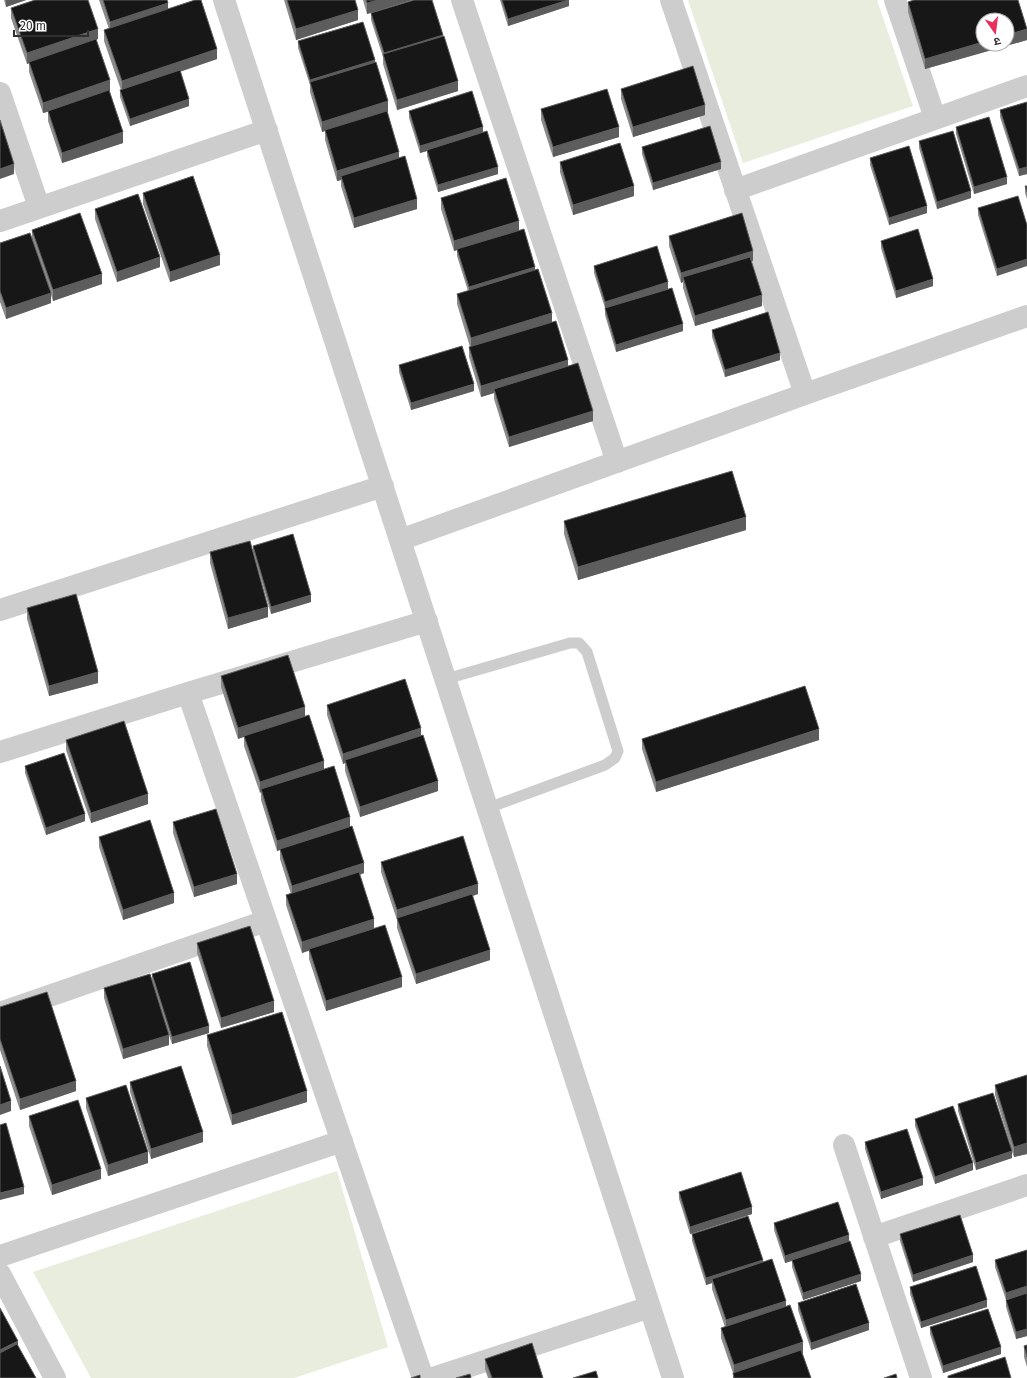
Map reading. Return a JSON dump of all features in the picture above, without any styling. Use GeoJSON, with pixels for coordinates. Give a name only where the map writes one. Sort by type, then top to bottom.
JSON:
{"type":"FeatureCollection","features":[{"type":"Feature","properties":{"kind":"street"},"geometry":{"type":"LineString","coordinates":[[224,0],[673,1378]]}},
{"type":"Feature","properties":{"kind":"street"},"geometry":{"type":"LineString","coordinates":[[462,0],[617,462]]}},
{"type":"Feature","properties":{"kind":"street"},"geometry":{"type":"LineString","coordinates":[[671,0],[805,394]]}},
{"type":"Feature","properties":{"kind":"street"},"geometry":{"type":"LineString","coordinates":[[895,0],[935,118]]}},
{"type":"Feature","properties":{"kind":"street"},"geometry":{"type":"LineString","coordinates":[[735,190],[1027,86]]}},
{"type":"Feature","properties":{"kind":"street"},"geometry":{"type":"LineString","coordinates":[[0,93],[39,207]]}},
{"type":"Feature","properties":{"kind":"street"},"geometry":{"type":"LineString","coordinates":[[0,221],[267,130]]}},
{"type":"Feature","properties":{"kind":"street"},"geometry":{"type":"LineString","coordinates":[[400,540],[805,394],[1027,316]]}},
{"type":"Feature","properties":{"kind":"street"},"geometry":{"type":"LineString","coordinates":[[0,610],[383,486]]}},
{"type":"Feature","properties":{"kind":"street"},"geometry":{"type":"LineString","coordinates":[[0,752],[188,693],[427,621]]}},
{"type":"Feature","properties":{"kind":"street"},"geometry":{"type":"LineString","coordinates":[[188,693],[423,1378]]}},
{"type":"Feature","properties":{"kind":"street"},"geometry":{"type":"LineString","coordinates":[[0,1013],[266,920]]}},
{"type":"Feature","properties":{"kind":"street"},"geometry":{"type":"LineString","coordinates":[[0,1256],[342,1141]]}},
{"type":"Feature","properties":{"kind":"street"},"geometry":{"type":"LineString","coordinates":[[844,1145],[921,1378]]}},
{"type":"Feature","properties":{"kind":"street"},"geometry":{"type":"LineString","coordinates":[[874,1237],[1027,1186]]}},
{"type":"Feature","properties":{"kind":"street"},"geometry":{"type":"LineString","coordinates":[[0,1274],[55,1378]]}},
{"type":"Feature","properties":{"kind":"street"},"geometry":{"type":"LineString","coordinates":[[433,1378],[650,1307]]}},
{"type":"Feature","properties":{"kind":"lane"},"geometry":{"type":"LineString","coordinates":[[446,679],[570,643],[579,643],[587,652],[618,751],[615,758],[605,764],[488,808]]}},
{"type":"Feature","properties":{"kind":"green space"},"geometry":{"type":"Polygon","coordinates":[[[688,0],[877,0],[913,106],[743,163],[688,0]]]}},
{"type":"Feature","properties":{"kind":"green space"},"geometry":{"type":"Polygon","coordinates":[[[337,1171],[388,1347],[294,1378],[91,1378],[33,1272],[337,1171]]]}},
{"type":"Feature","properties":{"kind":"building"},"geometry":{"type":"Polygon","coordinates":[[[35,0],[88,0],[98,29],[27,53],[11,8],[35,0]]]}},
{"type":"Feature","properties":{"kind":"building"},"geometry":{"type":"Polygon","coordinates":[[[103,0],[167,0],[168,3],[110,22],[103,0]]]}},
{"type":"Feature","properties":{"kind":"building"},"geometry":{"type":"Polygon","coordinates":[[[195,0],[201,0],[217,49],[122,81],[104,30],[195,0]]]}},
{"type":"Feature","properties":{"kind":"building"},"geometry":{"type":"Polygon","coordinates":[[[287,0],[355,0],[358,10],[296,29],[287,0]]]}},
{"type":"Feature","properties":{"kind":"building"},"geometry":{"type":"Polygon","coordinates":[[[366,0],[378,0],[367,3],[366,0]]]}},
{"type":"Feature","properties":{"kind":"building"},"geometry":{"type":"Polygon","coordinates":[[[414,0],[432,0],[443,35],[384,53],[371,13],[414,0]]]}},
{"type":"Feature","properties":{"kind":"building"},"geometry":{"type":"Polygon","coordinates":[[[502,0],[568,0],[508,19],[502,0]]]}},
{"type":"Feature","properties":{"kind":"building"},"geometry":{"type":"Polygon","coordinates":[[[914,0],[1018,0],[1027,29],[1015,33],[1015,12],[975,12],[975,44],[925,59],[908,2],[914,0]]]}},
{"type":"Feature","properties":{"kind":"building"},"geometry":{"type":"Polygon","coordinates":[[[363,22],[375,60],[310,80],[298,41],[363,22]]]}},
{"type":"Feature","properties":{"kind":"building"},"geometry":{"type":"Polygon","coordinates":[[[444,36],[458,81],[397,100],[383,54],[444,36]]]}},
{"type":"Feature","properties":{"kind":"building"},"geometry":{"type":"Polygon","coordinates":[[[96,39],[110,80],[43,103],[29,62],[96,39]]]}},
{"type":"Feature","properties":{"kind":"building"},"geometry":{"type":"Polygon","coordinates":[[[376,62],[388,101],[322,122],[310,82],[376,62]]]}},
{"type":"Feature","properties":{"kind":"building"},"geometry":{"type":"Polygon","coordinates":[[[693,66],[705,105],[633,127],[621,89],[693,66]]]}},
{"type":"Feature","properties":{"kind":"building"},"geometry":{"type":"Polygon","coordinates":[[[180,70],[189,99],[130,119],[120,90],[180,70]]]}},
{"type":"Feature","properties":{"kind":"building"},"geometry":{"type":"Polygon","coordinates":[[[607,89],[619,127],[553,147],[541,109],[607,89]]]}},
{"type":"Feature","properties":{"kind":"building"},"geometry":{"type":"Polygon","coordinates":[[[109,90],[123,132],[62,153],[48,111],[109,90]]]}},
{"type":"Feature","properties":{"kind":"building"},"geometry":{"type":"Polygon","coordinates":[[[472,91],[483,127],[420,146],[409,111],[472,91]]]}},
{"type":"Feature","properties":{"kind":"building"},"geometry":{"type":"Polygon","coordinates":[[[1027,102],[1027,167],[1019,169],[1000,110],[1027,102]]]}},
{"type":"Feature","properties":{"kind":"building"},"geometry":{"type":"Polygon","coordinates":[[[387,111],[399,152],[337,171],[325,130],[387,111]]]}},
{"type":"Feature","properties":{"kind":"building"},"geometry":{"type":"Polygon","coordinates":[[[989,117],[1007,177],[974,187],[956,127],[989,117]]]}},
{"type":"Feature","properties":{"kind":"building"},"geometry":{"type":"Polygon","coordinates":[[[0,120],[14,164],[0,169],[0,120]]]}},
{"type":"Feature","properties":{"kind":"building"},"geometry":{"type":"Polygon","coordinates":[[[710,126],[721,162],[653,183],[642,147],[710,126]]]}},
{"type":"Feature","properties":{"kind":"building"},"geometry":{"type":"Polygon","coordinates":[[[487,131],[498,167],[438,185],[427,150],[487,131]]]}},
{"type":"Feature","properties":{"kind":"building"},"geometry":{"type":"Polygon","coordinates":[[[953,131],[971,191],[937,202],[919,141],[953,131]]]}},
{"type":"Feature","properties":{"kind":"building"},"geometry":{"type":"Polygon","coordinates":[[[620,143],[634,186],[573,205],[560,162],[620,143]]]}},
{"type":"Feature","properties":{"kind":"building"},"geometry":{"type":"Polygon","coordinates":[[[909,146],[927,206],[889,218],[870,158],[909,146]]]}},
{"type":"Feature","properties":{"kind":"building"},"geometry":{"type":"Polygon","coordinates":[[[405,156],[417,199],[354,218],[341,176],[405,156]]]}},
{"type":"Feature","properties":{"kind":"building"},"geometry":{"type":"Polygon","coordinates":[[[193,176],[220,255],[170,272],[143,193],[193,176]]]}},
{"type":"Feature","properties":{"kind":"building"},"geometry":{"type":"Polygon","coordinates":[[[506,178],[519,221],[454,241],[441,198],[506,178]]]}},
{"type":"Feature","properties":{"kind":"building"},"geometry":{"type":"Polygon","coordinates":[[[138,194],[160,257],[117,272],[95,209],[138,194]]]}},
{"type":"Feature","properties":{"kind":"building"},"geometry":{"type":"Polygon","coordinates":[[[1018,196],[1027,225],[1027,259],[997,269],[978,208],[1018,196]]]}},
{"type":"Feature","properties":{"kind":"building"},"geometry":{"type":"Polygon","coordinates":[[[80,213],[102,274],[53,290],[32,230],[80,213]]]}},
{"type":"Feature","properties":{"kind":"building"},"geometry":{"type":"Polygon","coordinates":[[[742,213],[753,251],[681,273],[669,236],[742,213]]]}},
{"type":"Feature","properties":{"kind":"building"},"geometry":{"type":"Polygon","coordinates":[[[524,229],[535,267],[469,287],[457,249],[524,229]]]}},
{"type":"Feature","properties":{"kind":"building"},"geometry":{"type":"Polygon","coordinates":[[[918,229],[933,279],[896,291],[881,241],[918,229]]]}},
{"type":"Feature","properties":{"kind":"building"},"geometry":{"type":"Polygon","coordinates":[[[30,233],[51,293],[6,308],[0,291],[0,243],[30,233]]]}},
{"type":"Feature","properties":{"kind":"building"},"geometry":{"type":"Polygon","coordinates":[[[657,246],[668,282],[605,302],[594,266],[657,246]]]}},
{"type":"Feature","properties":{"kind":"building"},"geometry":{"type":"Polygon","coordinates":[[[750,257],[762,295],[695,316],[683,277],[750,257]]]}},
{"type":"Feature","properties":{"kind":"building"},"geometry":{"type":"Polygon","coordinates":[[[538,269],[552,313],[471,338],[457,294],[538,269]]]}},
{"type":"Feature","properties":{"kind":"building"},"geometry":{"type":"Polygon","coordinates":[[[672,288],[683,324],[616,345],[605,308],[672,288]]]}},
{"type":"Feature","properties":{"kind":"building"},"geometry":{"type":"Polygon","coordinates":[[[768,312],[780,353],[725,370],[712,330],[768,312]]]}},
{"type":"Feature","properties":{"kind":"building"},"geometry":{"type":"Polygon","coordinates":[[[556,321],[568,360],[481,386],[469,347],[556,321]]]}},
{"type":"Feature","properties":{"kind":"building"},"geometry":{"type":"Polygon","coordinates":[[[462,346],[474,384],[411,403],[399,365],[462,346]]]}},
{"type":"Feature","properties":{"kind":"building"},"geometry":{"type":"Polygon","coordinates":[[[578,363],[593,411],[509,437],[494,389],[578,363]]]}},
{"type":"Feature","properties":{"kind":"building"},"geometry":{"type":"Polygon","coordinates":[[[732,471],[746,517],[578,567],[564,521],[732,471]]]}},
{"type":"Feature","properties":{"kind":"building"},"geometry":{"type":"Polygon","coordinates":[[[293,534],[311,595],[271,607],[253,546],[293,534]]]}},
{"type":"Feature","properties":{"kind":"building"},"geometry":{"type":"Polygon","coordinates":[[[250,541],[268,607],[228,618],[210,552],[250,541]]]}},
{"type":"Feature","properties":{"kind":"building"},"geometry":{"type":"Polygon","coordinates":[[[76,594],[98,672],[49,686],[27,608],[76,594]]]}},
{"type":"Feature","properties":{"kind":"building"},"geometry":{"type":"Polygon","coordinates":[[[288,655],[305,707],[238,728],[221,676],[288,655]]]}},
{"type":"Feature","properties":{"kind":"building"},"geometry":{"type":"Polygon","coordinates":[[[405,679],[421,728],[343,754],[327,705],[405,679]]]}},
{"type":"Feature","properties":{"kind":"building"},"geometry":{"type":"Polygon","coordinates":[[[805,686],[819,729],[656,782],[642,739],[805,686]]]}},
{"type":"Feature","properties":{"kind":"building"},"geometry":{"type":"Polygon","coordinates":[[[309,715],[324,761],[260,782],[244,736],[309,715]]]}},
{"type":"Feature","properties":{"kind":"building"},"geometry":{"type":"Polygon","coordinates":[[[124,721],[148,794],[91,813],[66,740],[124,721]]]}},
{"type":"Feature","properties":{"kind":"building"},"geometry":{"type":"Polygon","coordinates":[[[423,735],[438,781],[360,807],[345,760],[423,735]]]}},
{"type":"Feature","properties":{"kind":"building"},"geometry":{"type":"Polygon","coordinates":[[[64,753],[85,814],[46,828],[25,766],[64,753]]]}},
{"type":"Feature","properties":{"kind":"building"},"geometry":{"type":"Polygon","coordinates":[[[334,766],[350,817],[277,841],[261,789],[334,766]]]}},
{"type":"Feature","properties":{"kind":"building"},"geometry":{"type":"Polygon","coordinates":[[[216,809],[237,874],[194,887],[173,822],[216,809]]]}},
{"type":"Feature","properties":{"kind":"building"},"geometry":{"type":"Polygon","coordinates":[[[150,820],[174,893],[123,910],[99,837],[150,820]]]}},
{"type":"Feature","properties":{"kind":"building"},"geometry":{"type":"Polygon","coordinates":[[[352,826],[364,863],[292,886],[280,849],[352,826]]]}},
{"type":"Feature","properties":{"kind":"building"},"geometry":{"type":"Polygon","coordinates":[[[463,836],[478,884],[397,910],[381,862],[463,836]]]}},
{"type":"Feature","properties":{"kind":"building"},"geometry":{"type":"Polygon","coordinates":[[[359,872],[374,919],[302,942],[286,895],[359,872]]]}},
{"type":"Feature","properties":{"kind":"building"},"geometry":{"type":"Polygon","coordinates":[[[472,894],[490,950],[416,974],[397,918],[472,894]]]}},
{"type":"Feature","properties":{"kind":"building"},"geometry":{"type":"Polygon","coordinates":[[[385,925],[402,977],[326,1001],[309,949],[385,925]]]}},
{"type":"Feature","properties":{"kind":"building"},"geometry":{"type":"Polygon","coordinates":[[[250,926],[274,1001],[221,1018],[197,943],[250,926]]]}},
{"type":"Feature","properties":{"kind":"building"},"geometry":{"type":"Polygon","coordinates":[[[190,962],[209,1026],[172,1037],[152,974],[190,962]]]}},
{"type":"Feature","properties":{"kind":"building"},"geometry":{"type":"Polygon","coordinates":[[[150,974],[169,1035],[123,1049],[104,988],[150,974]]]}},
{"type":"Feature","properties":{"kind":"building"},"geometry":{"type":"Polygon","coordinates":[[[47,992],[76,1081],[20,1099],[0,1039],[0,1007],[47,992]]]}},
{"type":"Feature","properties":{"kind":"building"},"geometry":{"type":"Polygon","coordinates":[[[282,1012],[307,1091],[232,1115],[207,1035],[282,1012]]]}},
{"type":"Feature","properties":{"kind":"building"},"geometry":{"type":"Polygon","coordinates":[[[0,1066],[11,1101],[0,1105],[0,1066]]]}},
{"type":"Feature","properties":{"kind":"building"},"geometry":{"type":"Polygon","coordinates":[[[181,1066],[203,1132],[151,1149],[130,1082],[181,1066]]]}},
{"type":"Feature","properties":{"kind":"building"},"geometry":{"type":"Polygon","coordinates":[[[1027,1075],[1027,1143],[1014,1147],[995,1085],[1027,1075]]]}},
{"type":"Feature","properties":{"kind":"building"},"geometry":{"type":"Polygon","coordinates":[[[126,1085],[148,1152],[108,1165],[86,1098],[126,1085]]]}},
{"type":"Feature","properties":{"kind":"building"},"geometry":{"type":"Polygon","coordinates":[[[993,1093],[1012,1151],[976,1163],[958,1104],[993,1093]]]}},
{"type":"Feature","properties":{"kind":"building"},"geometry":{"type":"Polygon","coordinates":[[[78,1100],[101,1169],[52,1185],[29,1116],[78,1100]]]}},
{"type":"Feature","properties":{"kind":"building"},"geometry":{"type":"Polygon","coordinates":[[[953,1106],[973,1163],[935,1177],[915,1119],[953,1106]]]}},
{"type":"Feature","properties":{"kind":"building"},"geometry":{"type":"Polygon","coordinates":[[[6,1123],[24,1187],[0,1193],[0,1125],[6,1123]]]}},
{"type":"Feature","properties":{"kind":"building"},"geometry":{"type":"Polygon","coordinates":[[[907,1129],[923,1178],[881,1192],[865,1142],[907,1129]]]}},
{"type":"Feature","properties":{"kind":"building"},"geometry":{"type":"Polygon","coordinates":[[[741,1172],[752,1207],[690,1227],[679,1192],[741,1172]]]}},
{"type":"Feature","properties":{"kind":"building"},"geometry":{"type":"Polygon","coordinates":[[[838,1202],[849,1235],[785,1256],[774,1223],[838,1202]]]}},
{"type":"Feature","properties":{"kind":"building"},"geometry":{"type":"Polygon","coordinates":[[[960,1215],[973,1255],[913,1275],[900,1234],[960,1215]]]}},
{"type":"Feature","properties":{"kind":"building"},"geometry":{"type":"Polygon","coordinates":[[[748,1216],[763,1260],[706,1278],[692,1234],[748,1216]]]}},
{"type":"Feature","properties":{"kind":"building"},"geometry":{"type":"Polygon","coordinates":[[[850,1241],[861,1274],[803,1293],[792,1260],[850,1241]]]}},
{"type":"Feature","properties":{"kind":"building"},"geometry":{"type":"Polygon","coordinates":[[[1027,1250],[1027,1286],[1006,1293],[995,1260],[1027,1250]]]}},
{"type":"Feature","properties":{"kind":"building"},"geometry":{"type":"Polygon","coordinates":[[[772,1259],[786,1301],[726,1320],[712,1279],[772,1259]]]}},
{"type":"Feature","properties":{"kind":"building"},"geometry":{"type":"Polygon","coordinates":[[[976,1266],[987,1300],[921,1322],[910,1287],[976,1266]]]}},
{"type":"Feature","properties":{"kind":"building"},"geometry":{"type":"Polygon","coordinates":[[[856,1284],[869,1323],[811,1343],[798,1303],[856,1284]]]}},
{"type":"Feature","properties":{"kind":"building"},"geometry":{"type":"Polygon","coordinates":[[[1027,1293],[1027,1329],[1016,1332],[1006,1300],[1027,1293]]]}},
{"type":"Feature","properties":{"kind":"building"},"geometry":{"type":"Polygon","coordinates":[[[790,1305],[803,1342],[734,1365],[721,1328],[790,1305]]]}},
{"type":"Feature","properties":{"kind":"building"},"geometry":{"type":"Polygon","coordinates":[[[0,1308],[18,1341],[0,1350],[0,1308]]]}},
{"type":"Feature","properties":{"kind":"building"},"geometry":{"type":"Polygon","coordinates":[[[988,1309],[1001,1347],[943,1366],[930,1327],[988,1309]]]}},
{"type":"Feature","properties":{"kind":"building"},"geometry":{"type":"Polygon","coordinates":[[[532,1343],[543,1378],[492,1378],[485,1359],[532,1343]]]}},
{"type":"Feature","properties":{"kind":"building"},"geometry":{"type":"Polygon","coordinates":[[[17,1344],[36,1378],[0,1378],[0,1353],[17,1344]]]}},
{"type":"Feature","properties":{"kind":"building"},"geometry":{"type":"Polygon","coordinates":[[[1027,1345],[1027,1357],[1024,1346],[1027,1345]]]}},
{"type":"Feature","properties":{"kind":"building"},"geometry":{"type":"Polygon","coordinates":[[[801,1350],[811,1378],[734,1378],[733,1373],[801,1350]]]}},
{"type":"Feature","properties":{"kind":"building"},"geometry":{"type":"Polygon","coordinates":[[[1005,1357],[1011,1378],[948,1378],[948,1376],[1005,1357]]]}},
{"type":"Feature","properties":{"kind":"building"},"geometry":{"type":"Polygon","coordinates":[[[596,1371],[598,1378],[573,1378],[596,1371]]]}},
{"type":"Feature","properties":{"kind":"building"},"geometry":{"type":"Polygon","coordinates":[[[470,1374],[471,1378],[456,1378],[470,1374]]]}},
{"type":"Feature","properties":{"kind":"building"},"geometry":{"type":"Polygon","coordinates":[[[896,1374],[897,1378],[884,1378],[896,1374]]]}},
{"type":"Feature","properties":{"kind":"building"},"geometry":{"type":"Polygon","coordinates":[[[420,1375],[420,1378],[411,1378],[420,1375]]]}}]}
